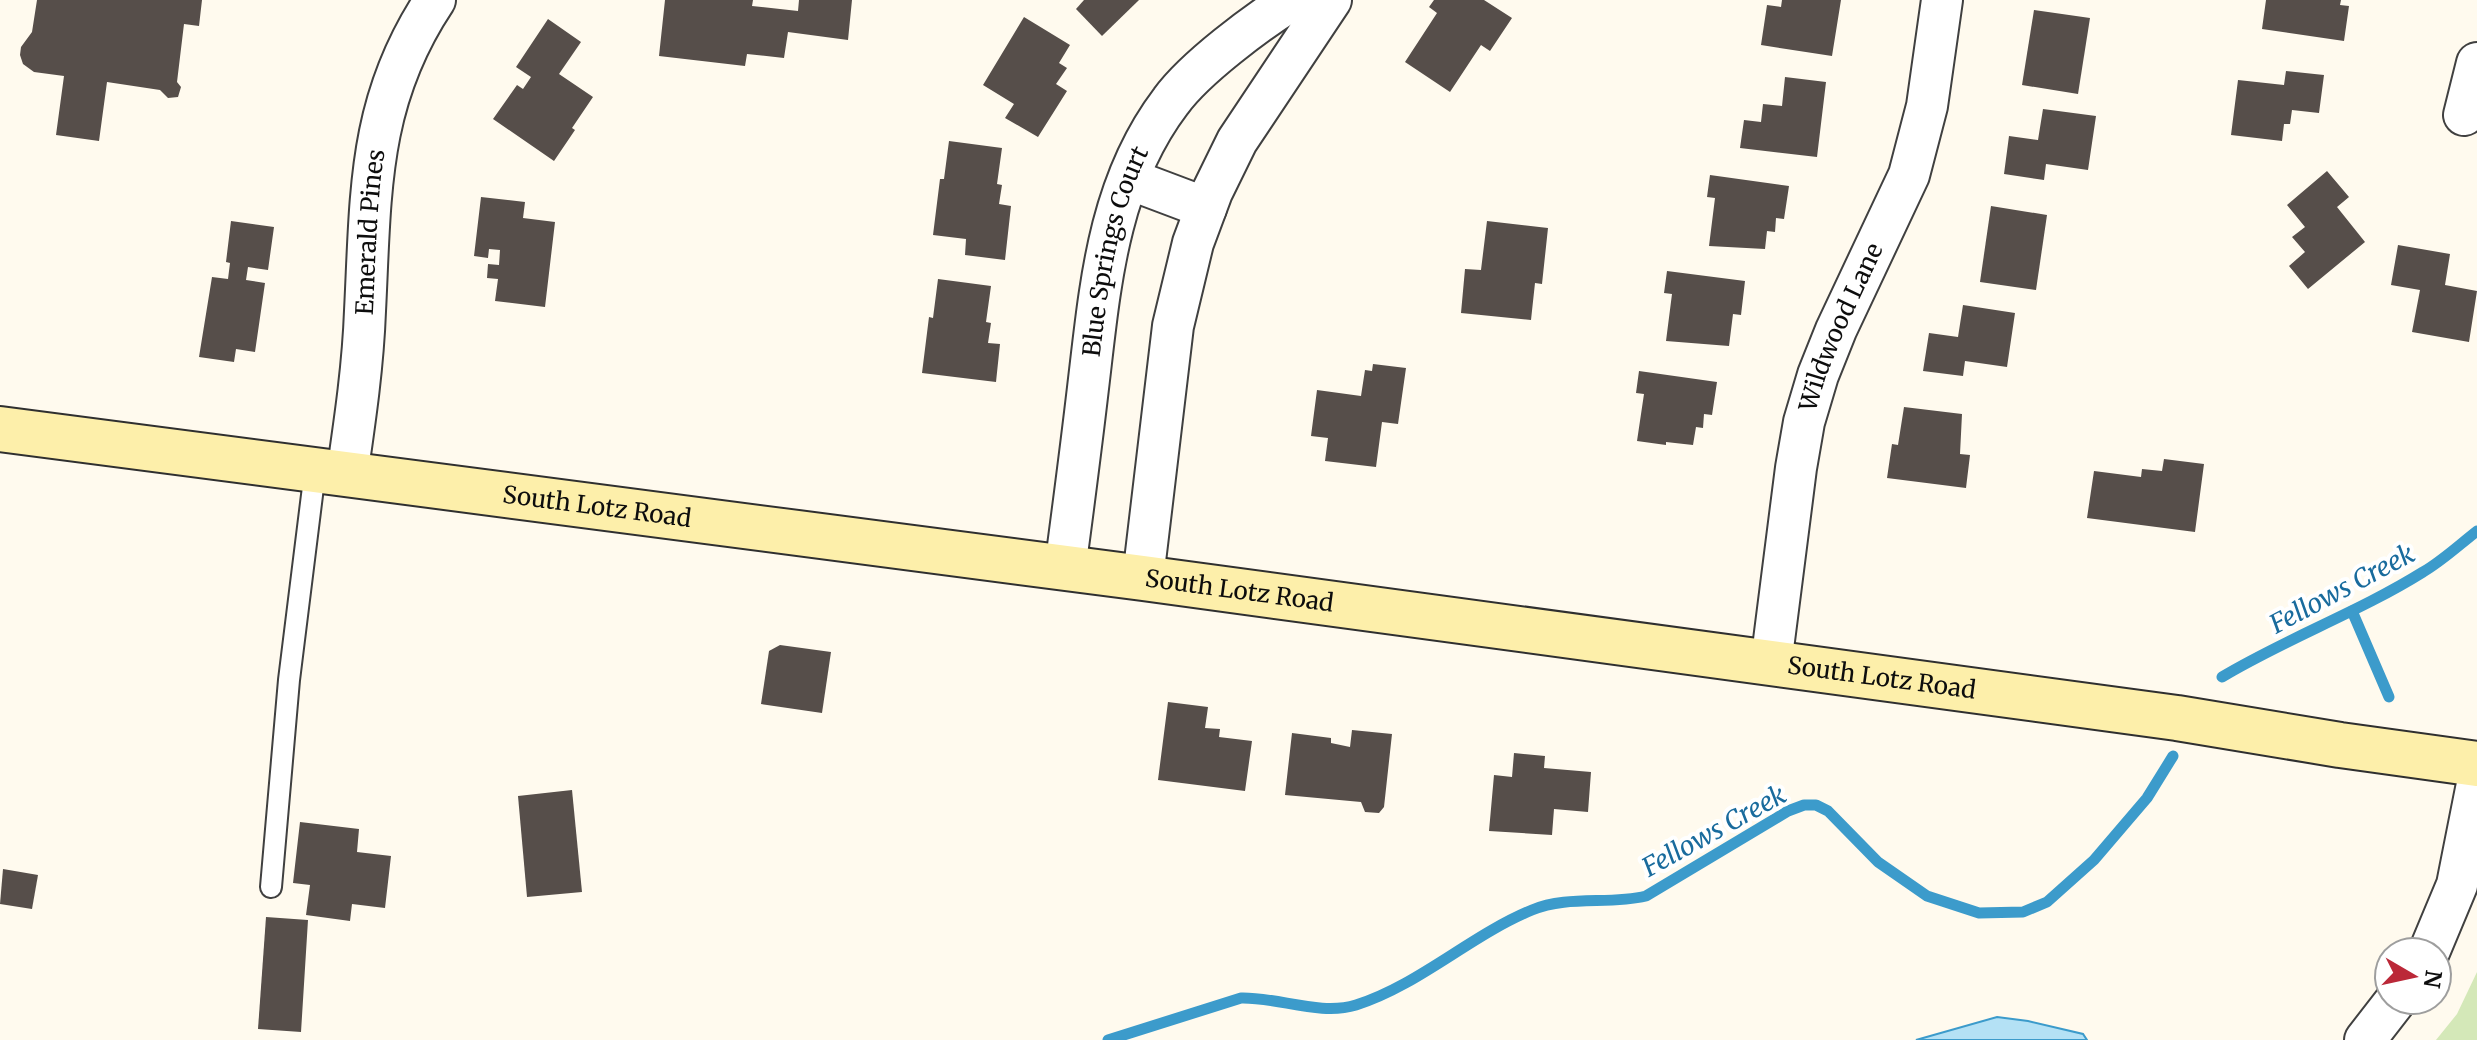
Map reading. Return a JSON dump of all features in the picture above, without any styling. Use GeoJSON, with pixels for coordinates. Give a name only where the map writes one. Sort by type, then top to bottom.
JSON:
{"type":"FeatureCollection","features":[{"type":"Feature","properties":{"kind":"street","name":"Emerald Pines"},"geometry":{"type":"LineString","coordinates":[[331,473],[361,369],[368,203],[373,162],[394,78],[412,38],[435,0]]}},
{"type":"Feature","properties":{"kind":"street","name":"Blue Springs Court"},"geometry":{"type":"LineString","coordinates":[[1065,569],[1103,263],[1119,200],[1146,139],[1172,99],[1213,59],[1292,0]]}},
{"type":"Feature","properties":{"kind":"street"},"geometry":{"type":"LineString","coordinates":[[1143,578],[1173,326],[1193,243],[1237,141],[1331,0]]}},
{"type":"Feature","properties":{"kind":"street","name":"Wildwood Lane"},"geometry":{"type":"LineString","coordinates":[[1771,664],[1804,422],[1836,330],[1909,175],[1927,106],[1942,0]]}},
{"type":"Feature","properties":{"kind":"street"},"geometry":{"type":"LineString","coordinates":[[2464,115],[2477,63]]}},
{"type":"Feature","properties":{"kind":"street"},"geometry":{"type":"LineString","coordinates":[[1129,179],[1206,208]]}},
{"type":"Feature","properties":{"kind":"street","name":"South Lotz Road"},"geometry":{"type":"LineString","coordinates":[[0,429],[1143,578],[2177,718],[2477,764]]}},
{"type":"Feature","properties":{"kind":"street"},"geometry":{"type":"LineString","coordinates":[[2436,936],[2457,885],[2477,784]]}},
{"type":"Feature","properties":{"kind":"street"},"geometry":{"type":"LineString","coordinates":[[2365,1040],[2384,1016]]}},
{"type":"Feature","properties":{"kind":"lane"},"geometry":{"type":"LineString","coordinates":[[271,887],[289,680],[331,473]]}},
{"type":"Feature","properties":{"kind":"green space"},"geometry":{"type":"Polygon","coordinates":[[[2477,972],[2477,1040],[2436,1040],[2457,1014],[2477,972]]]}},
{"type":"Feature","properties":{"kind":"water"},"geometry":{"type":"Polygon","coordinates":[[[1997,1017],[2083,1034],[2087,1040],[1916,1040],[1997,1017]]]}},
{"type":"Feature","properties":{"kind":"building"},"geometry":{"type":"Polygon","coordinates":[[[37,0],[202,0],[199,26],[184,24],[178,97],[168,98],[160,90],[107,82],[99,141],[56,135],[64,76],[34,72],[23,64],[20,55],[21,47],[32,32],[37,0]]]}},
{"type":"Feature","properties":{"kind":"building"},"geometry":{"type":"Polygon","coordinates":[[[665,0],[753,0],[752,6],[798,11],[799,0],[852,0],[848,40],[788,32],[784,58],[747,54],[745,66],[659,56],[665,0]]]}},
{"type":"Feature","properties":{"kind":"building"},"geometry":{"type":"Polygon","coordinates":[[[1084,0],[1139,0],[1102,36],[1076,9],[1084,0]]]}},
{"type":"Feature","properties":{"kind":"building"},"geometry":{"type":"Polygon","coordinates":[[[1434,0],[1484,0],[1512,18],[1490,51],[1481,45],[1450,92],[1405,62],[1437,13],[1429,7],[1434,0]]]}},
{"type":"Feature","properties":{"kind":"building"},"geometry":{"type":"Polygon","coordinates":[[[1782,0],[1841,0],[1832,56],[1761,45],[1767,5],[1781,7],[1782,0]]]}},
{"type":"Feature","properties":{"kind":"building"},"geometry":{"type":"Polygon","coordinates":[[[2266,0],[2341,0],[2340,5],[2349,6],[2344,41],[2262,29],[2266,0]]]}},
{"type":"Feature","properties":{"kind":"building"},"geometry":{"type":"Polygon","coordinates":[[[2034,10],[2090,18],[2078,94],[2022,85],[2034,10]]]}},
{"type":"Feature","properties":{"kind":"building"},"geometry":{"type":"Polygon","coordinates":[[[1024,17],[1070,45],[1059,63],[1067,68],[1056,84],[1067,91],[1038,137],[1005,118],[1014,104],[983,85],[1024,17]]]}},
{"type":"Feature","properties":{"kind":"building"},"geometry":{"type":"Polygon","coordinates":[[[548,19],[581,42],[559,74],[593,97],[554,161],[493,119],[517,85],[523,89],[531,77],[516,67],[548,19]]]}},
{"type":"Feature","properties":{"kind":"building"},"geometry":{"type":"Polygon","coordinates":[[[2286,71],[2324,75],[2319,113],[2292,110],[2290,124],[2284,124],[2282,141],[2231,135],[2238,80],[2284,85],[2286,71]]]}},
{"type":"Feature","properties":{"kind":"building"},"geometry":{"type":"Polygon","coordinates":[[[1785,77],[1826,82],[1817,157],[1740,148],[1744,120],[1761,122],[1763,104],[1782,106],[1785,77]]]}},
{"type":"Feature","properties":{"kind":"building"},"geometry":{"type":"Polygon","coordinates":[[[2043,109],[2096,116],[2088,170],[2046,164],[2044,180],[2004,174],[2009,136],[2038,140],[2043,109]]]}},
{"type":"Feature","properties":{"kind":"building"},"geometry":{"type":"Polygon","coordinates":[[[949,141],[1002,148],[997,184],[1002,185],[999,204],[1011,206],[1005,260],[965,255],[966,239],[933,235],[940,179],[944,179],[949,141]]]}},
{"type":"Feature","properties":{"kind":"building"},"geometry":{"type":"Polygon","coordinates":[[[2327,171],[2349,197],[2337,207],[2365,242],[2308,289],[2289,266],[2305,252],[2292,237],[2305,227],[2287,205],[2327,171]]]}},
{"type":"Feature","properties":{"kind":"building"},"geometry":{"type":"Polygon","coordinates":[[[1710,175],[1789,186],[1784,219],[1776,218],[1775,232],[1767,231],[1765,249],[1709,246],[1715,198],[1707,197],[1710,175]]]}},
{"type":"Feature","properties":{"kind":"building"},"geometry":{"type":"Polygon","coordinates":[[[481,197],[525,202],[523,218],[555,222],[545,307],[495,301],[498,279],[487,278],[488,264],[499,265],[500,250],[489,249],[488,258],[474,256],[481,197]]]}},
{"type":"Feature","properties":{"kind":"building"},"geometry":{"type":"Polygon","coordinates":[[[1991,206],[2047,215],[2036,290],[1980,282],[1991,206]]]}},
{"type":"Feature","properties":{"kind":"building"},"geometry":{"type":"Polygon","coordinates":[[[231,221],[274,227],[268,270],[248,267],[246,280],[265,283],[255,352],[236,349],[234,362],[199,357],[212,277],[228,279],[230,263],[226,262],[231,221]]]}},
{"type":"Feature","properties":{"kind":"building"},"geometry":{"type":"Polygon","coordinates":[[[1487,221],[1548,228],[1542,284],[1535,283],[1531,320],[1461,313],[1465,269],[1481,270],[1487,221]]]}},
{"type":"Feature","properties":{"kind":"building"},"geometry":{"type":"Polygon","coordinates":[[[2398,245],[2450,254],[2445,285],[2477,291],[2469,342],[2412,332],[2420,290],[2391,285],[2398,245]]]}},
{"type":"Feature","properties":{"kind":"building"},"geometry":{"type":"Polygon","coordinates":[[[1667,271],[1745,281],[1741,315],[1733,314],[1729,346],[1666,341],[1672,294],[1664,293],[1667,271]]]}},
{"type":"Feature","properties":{"kind":"building"},"geometry":{"type":"Polygon","coordinates":[[[938,279],[991,286],[986,322],[991,323],[988,343],[1000,344],[996,382],[922,373],[929,317],[933,318],[938,279]]]}},
{"type":"Feature","properties":{"kind":"building"},"geometry":{"type":"Polygon","coordinates":[[[1963,305],[2015,313],[2007,367],[1965,361],[1963,376],[1923,371],[1929,333],[1958,337],[1963,305]]]}},
{"type":"Feature","properties":{"kind":"building"},"geometry":{"type":"Polygon","coordinates":[[[1373,364],[1406,368],[1398,424],[1382,422],[1376,467],[1325,461],[1328,438],[1311,436],[1317,390],[1361,396],[1365,370],[1372,371],[1373,364]]]}},
{"type":"Feature","properties":{"kind":"building"},"geometry":{"type":"Polygon","coordinates":[[[1639,371],[1717,382],[1712,415],[1704,414],[1703,428],[1696,427],[1693,445],[1637,441],[1644,394],[1636,393],[1639,371]]]}},
{"type":"Feature","properties":{"kind":"building"},"geometry":{"type":"Polygon","coordinates":[[[1904,407],[1962,414],[1960,454],[1970,455],[1966,488],[1887,478],[1892,444],[1898,445],[1904,407]]]}},
{"type":"Feature","properties":{"kind":"building"},"geometry":{"type":"Polygon","coordinates":[[[2164,459],[2204,464],[2195,532],[2087,518],[2094,471],[2141,477],[2142,469],[2162,471],[2164,459]]]}},
{"type":"Feature","properties":{"kind":"building"},"geometry":{"type":"Polygon","coordinates":[[[780,645],[831,652],[822,713],[761,704],[769,651],[780,645]]]}},
{"type":"Feature","properties":{"kind":"building"},"geometry":{"type":"Polygon","coordinates":[[[1168,702],[1208,707],[1205,728],[1220,729],[1219,737],[1252,741],[1245,791],[1158,780],[1168,702]]]}},
{"type":"Feature","properties":{"kind":"building"},"geometry":{"type":"Polygon","coordinates":[[[1352,730],[1392,734],[1384,807],[1379,813],[1365,812],[1361,802],[1285,795],[1292,733],[1331,738],[1331,743],[1350,747],[1352,730]]]}},
{"type":"Feature","properties":{"kind":"building"},"geometry":{"type":"Polygon","coordinates":[[[1514,753],[1545,756],[1544,768],[1591,772],[1588,812],[1554,809],[1552,835],[1489,831],[1494,775],[1512,777],[1514,753]]]}},
{"type":"Feature","properties":{"kind":"building"},"geometry":{"type":"Polygon","coordinates":[[[572,790],[582,892],[527,897],[518,796],[572,790]]]}},
{"type":"Feature","properties":{"kind":"building"},"geometry":{"type":"Polygon","coordinates":[[[300,822],[359,829],[357,852],[391,856],[385,908],[352,904],[350,921],[306,915],[310,885],[293,883],[300,822]]]}},
{"type":"Feature","properties":{"kind":"building"},"geometry":{"type":"Polygon","coordinates":[[[3,869],[38,875],[32,909],[0,904],[3,869]]]}},
{"type":"Feature","properties":{"kind":"building"},"geometry":{"type":"Polygon","coordinates":[[[266,917],[308,920],[301,1032],[258,1029],[266,917]]]}},
{"type":"Feature","properties":{"kind":"waterway","name":"Fellows Creek"},"geometry":{"type":"LineString","coordinates":[[2222,677],[2399,586],[2437,563],[2477,531]]}},
{"type":"Feature","properties":{"kind":"waterway"},"geometry":{"type":"LineString","coordinates":[[2352,611],[2389,697]]}},
{"type":"Feature","properties":{"kind":"waterway","name":"Fellows Creek"},"geometry":{"type":"LineString","coordinates":[[1108,1040],[1241,998],[1328,1008],[1356,1005],[1402,985],[1532,910],[1574,901],[1646,896],[1788,811],[1804,805],[1816,805],[1828,811],[1878,862],[1927,896],[1979,913],[2023,912],[2047,902],[2094,860],[2147,798],[2173,756]]}}]}
